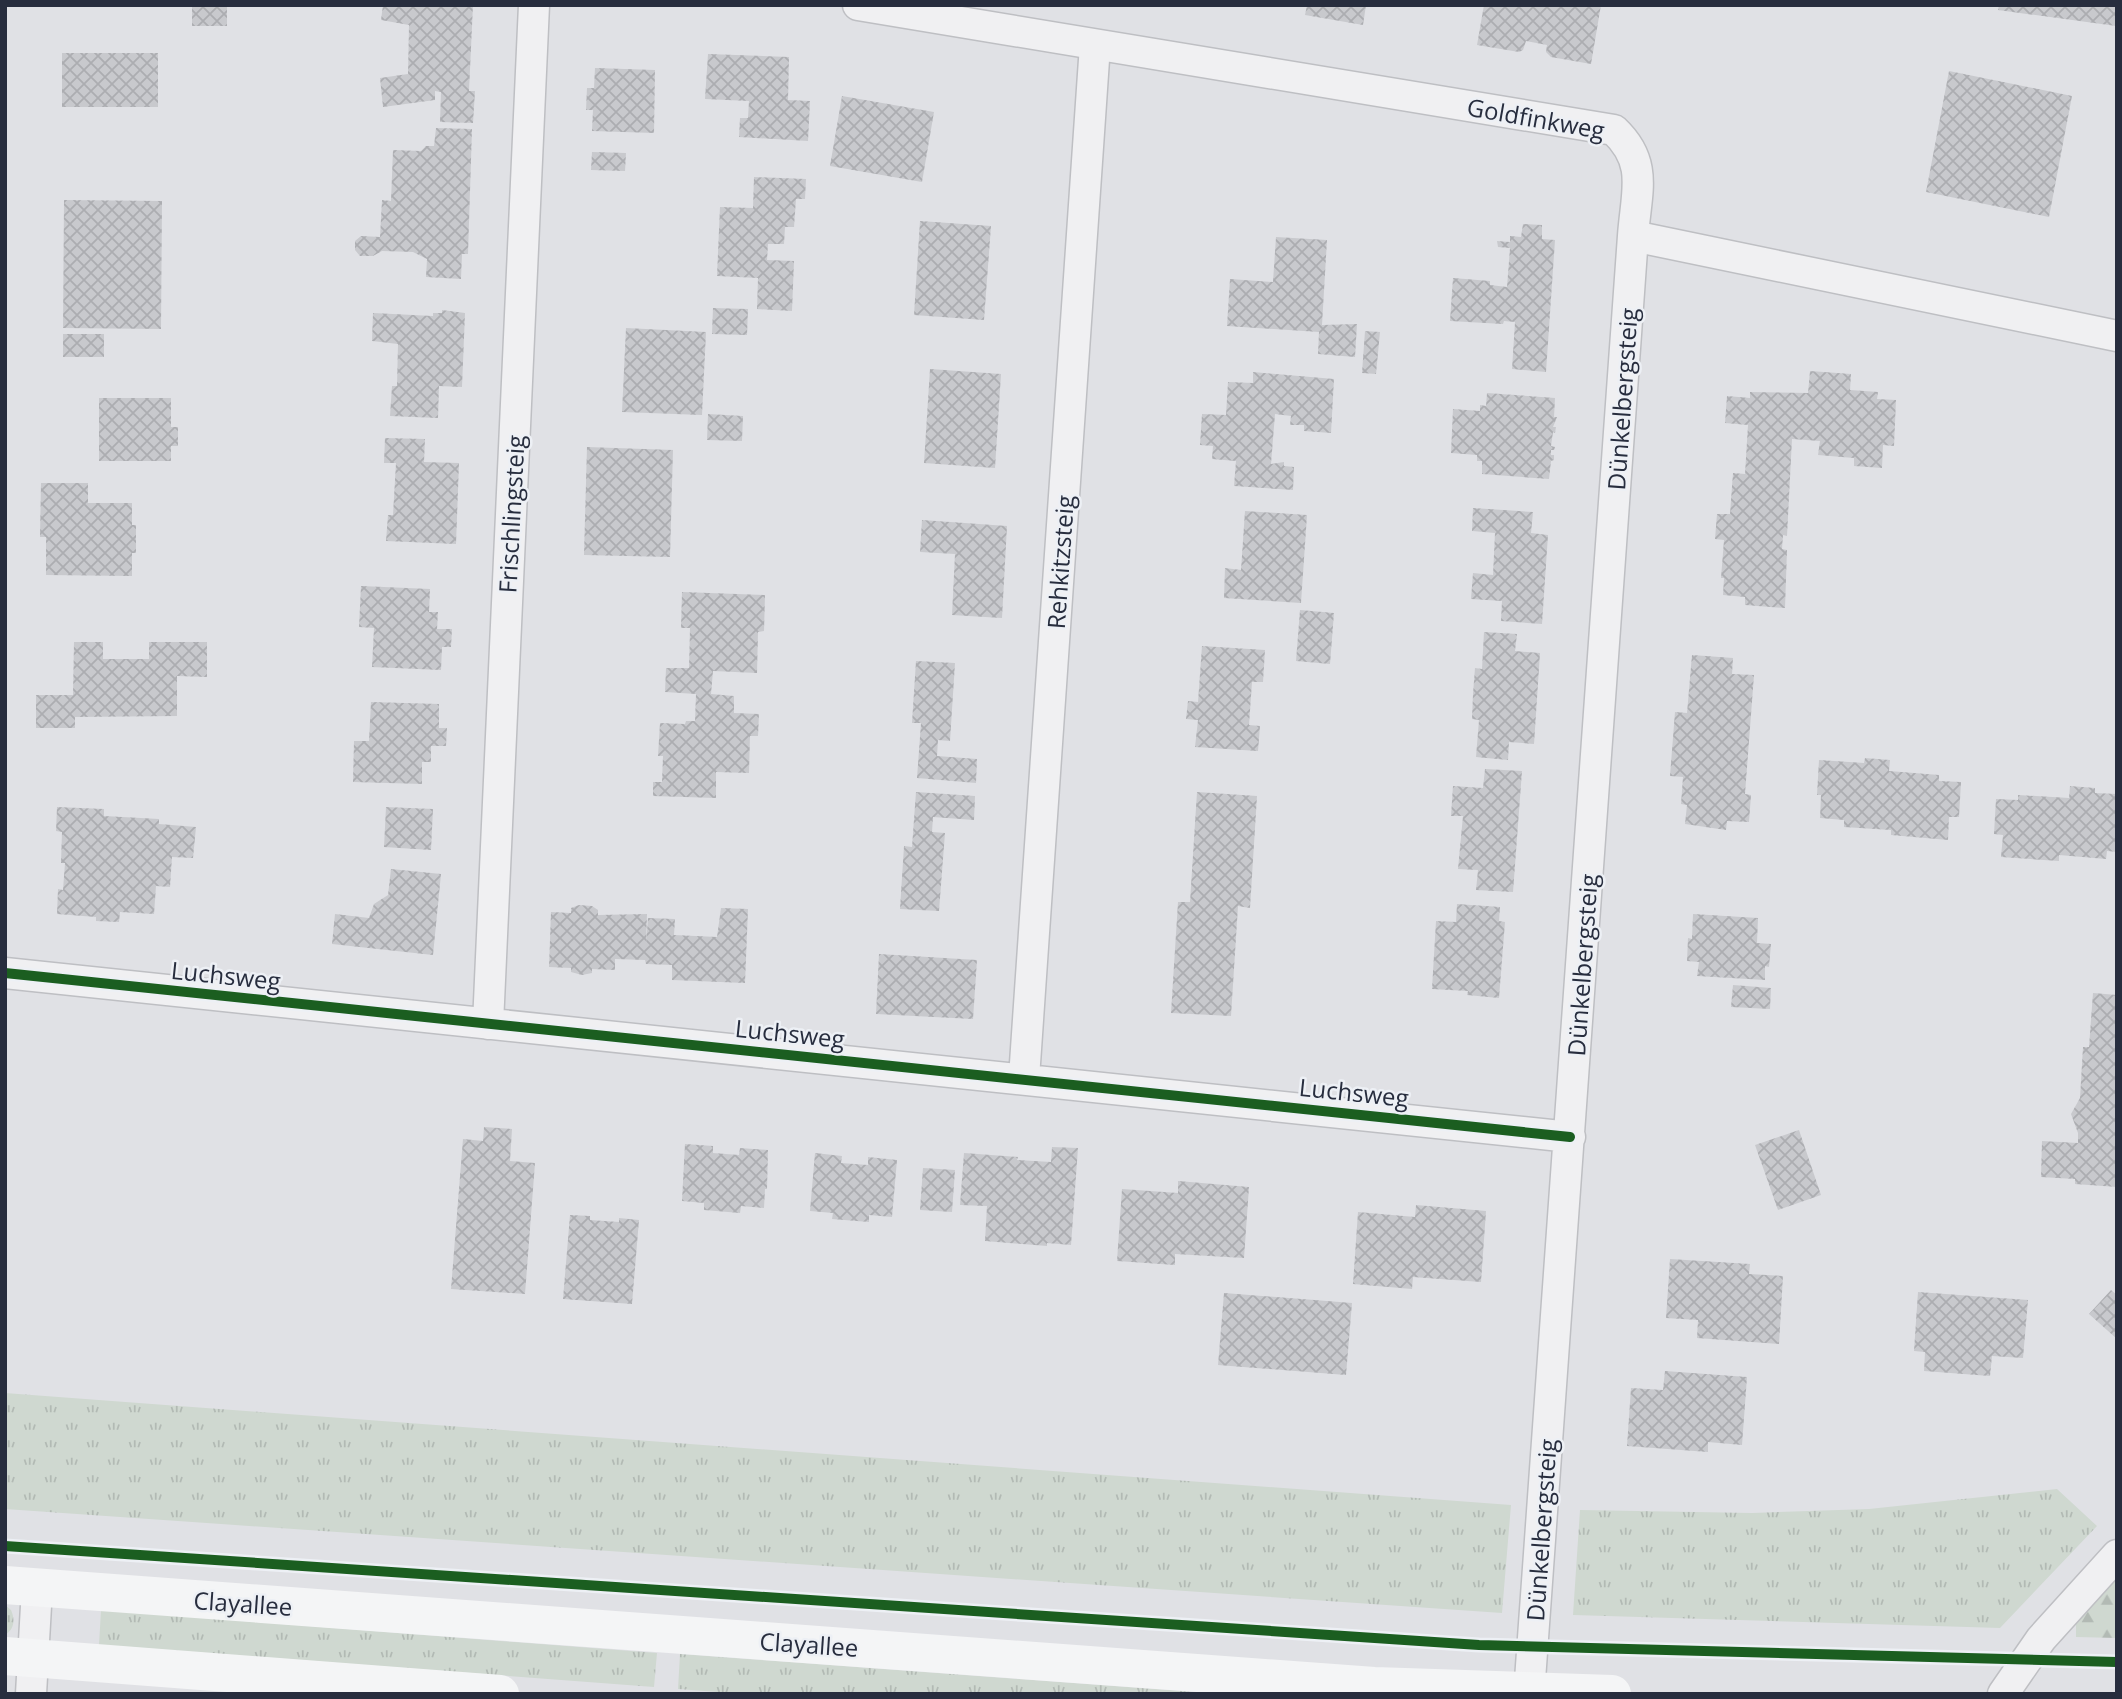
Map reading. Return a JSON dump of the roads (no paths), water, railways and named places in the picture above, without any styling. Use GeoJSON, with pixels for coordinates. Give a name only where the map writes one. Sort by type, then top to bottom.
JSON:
{"type":"FeatureCollection","features":[{"type":"Feature","properties":{"kind":"main road","name":"Clayallee"},"geometry":{"type":"LineString","coordinates":[[21,1587],[1374,1686],[1612,1694]]}},
{"type":"Feature","properties":{"kind":"main road"},"geometry":{"type":"LineString","coordinates":[[24,1669],[500,1694]]}},
{"type":"Feature","properties":{"kind":"street","name":"Frischlingsteig"},"geometry":{"type":"LineString","coordinates":[[488,1024],[534,5]]}},
{"type":"Feature","properties":{"kind":"street","name":"Goldfinkweg"},"geometry":{"type":"LineString","coordinates":[[858,5],[1614,130],[1628,144],[1638,166],[1633,236]]}},
{"type":"Feature","properties":{"kind":"street","name":"Rehkitzsteig"},"geometry":{"type":"LineString","coordinates":[[1024,1078],[1095,45]]}},
{"type":"Feature","properties":{"kind":"street"},"geometry":{"type":"LineString","coordinates":[[1633,236],[2117,335]]}},
{"type":"Feature","properties":{"kind":"street","name":"Dünkelbergsteig"},"geometry":{"type":"LineString","coordinates":[[1529,1692],[1633,236]]}},
{"type":"Feature","properties":{"kind":"street","name":"Luchsweg"},"geometry":{"type":"LineString","coordinates":[[5,973],[1570,1137]]}},
{"type":"Feature","properties":{"kind":"street"},"geometry":{"type":"LineString","coordinates":[[2003,1694],[2041,1639],[2117,1555]]}},
{"type":"Feature","properties":{"kind":"street"},"geometry":{"type":"LineString","coordinates":[[21,1587],[24,1669]]}}]}
